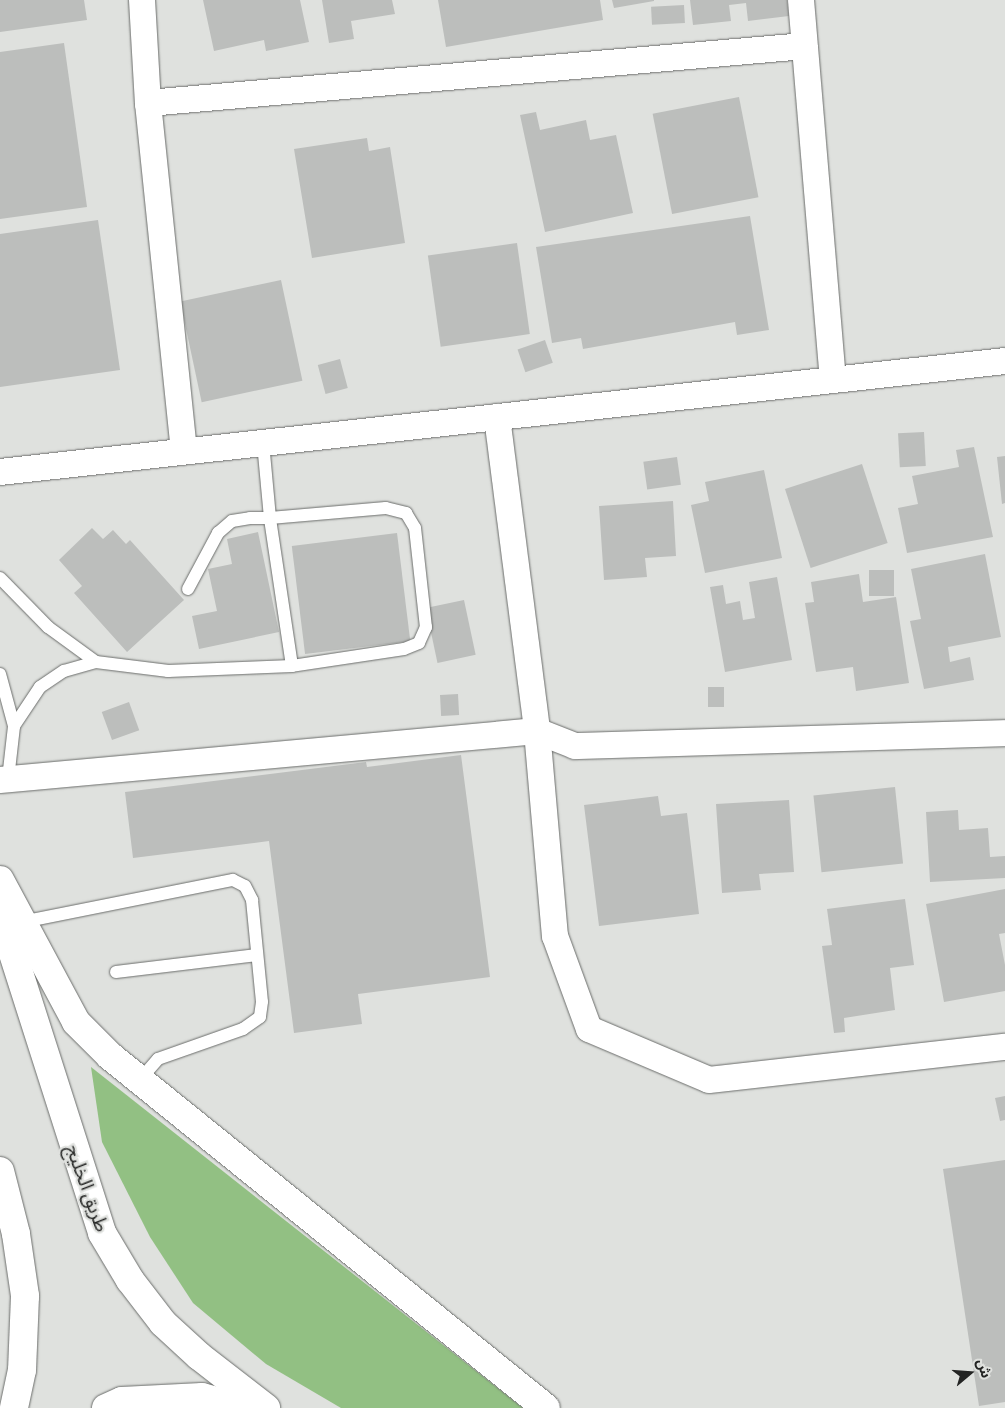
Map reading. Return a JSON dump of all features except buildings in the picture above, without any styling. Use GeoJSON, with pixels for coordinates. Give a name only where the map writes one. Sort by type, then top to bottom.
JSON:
{"type":"FeatureCollection","features":[{"type":"Feature","properties":{"kind":"main road"},"geometry":{"type":"LineString","coordinates":[[0,880],[11,918],[76,1022],[140,1080],[546,1408]]}},
{"type":"Feature","properties":{"kind":"main road","name":"طريق الخليج"},"geometry":{"type":"LineString","coordinates":[[11,918],[102,1233],[130,1280],[163,1323],[199,1356],[266,1408]]}},
{"type":"Feature","properties":{"kind":"main road"},"geometry":{"type":"LineString","coordinates":[[0,1171],[16,1234],[24,1296],[22,1370],[14,1408]]}},
{"type":"Feature","properties":{"kind":"main road"},"geometry":{"type":"LineString","coordinates":[[106,1408],[122,1401],[202,1397],[242,1408]]}},
{"type":"Feature","properties":{"kind":"street"},"geometry":{"type":"LineString","coordinates":[[142,0],[148,103],[184,451]]}},
{"type":"Feature","properties":{"kind":"street"},"geometry":{"type":"LineString","coordinates":[[801,0],[833,380]]}},
{"type":"Feature","properties":{"kind":"street"},"geometry":{"type":"LineString","coordinates":[[148,103],[805,46]]}},
{"type":"Feature","properties":{"kind":"street"},"geometry":{"type":"LineString","coordinates":[[0,472],[1005,361]]}},
{"type":"Feature","properties":{"kind":"street"},"geometry":{"type":"LineString","coordinates":[[497,417],[537,731],[555,936],[589,1029],[709,1080],[1005,1047]]}},
{"type":"Feature","properties":{"kind":"street"},"geometry":{"type":"LineString","coordinates":[[4,779],[537,731],[575,746],[1005,733]]}},
{"type":"Feature","properties":{"kind":"lane"},"geometry":{"type":"LineString","coordinates":[[263,443],[270,518],[292,666]]}},
{"type":"Feature","properties":{"kind":"lane"},"geometry":{"type":"LineString","coordinates":[[4,779],[14,726],[40,687],[64,671],[96,662],[168,671],[292,666],[404,648],[418,643],[426,627],[415,528],[406,514],[386,508],[232,520],[218,534],[188,589]]}},
{"type":"Feature","properties":{"kind":"lane"},"geometry":{"type":"LineString","coordinates":[[0,578],[48,627],[96,662]]}},
{"type":"Feature","properties":{"kind":"lane"},"geometry":{"type":"LineString","coordinates":[[0,674],[14,726]]}},
{"type":"Feature","properties":{"kind":"lane"},"geometry":{"type":"LineString","coordinates":[[11,918],[233,880],[245,886],[252,900],[260,1017],[243,1029],[158,1059],[140,1080]]}},
{"type":"Feature","properties":{"kind":"lane"},"geometry":{"type":"LineString","coordinates":[[116,972],[257,955]]}},
{"type":"Feature","properties":{"kind":"green space"},"geometry":{"type":"Polygon","coordinates":[[[91,1067],[523,1408],[341,1408],[266,1364],[193,1303],[150,1237],[102,1142],[91,1067]]]}}]}
